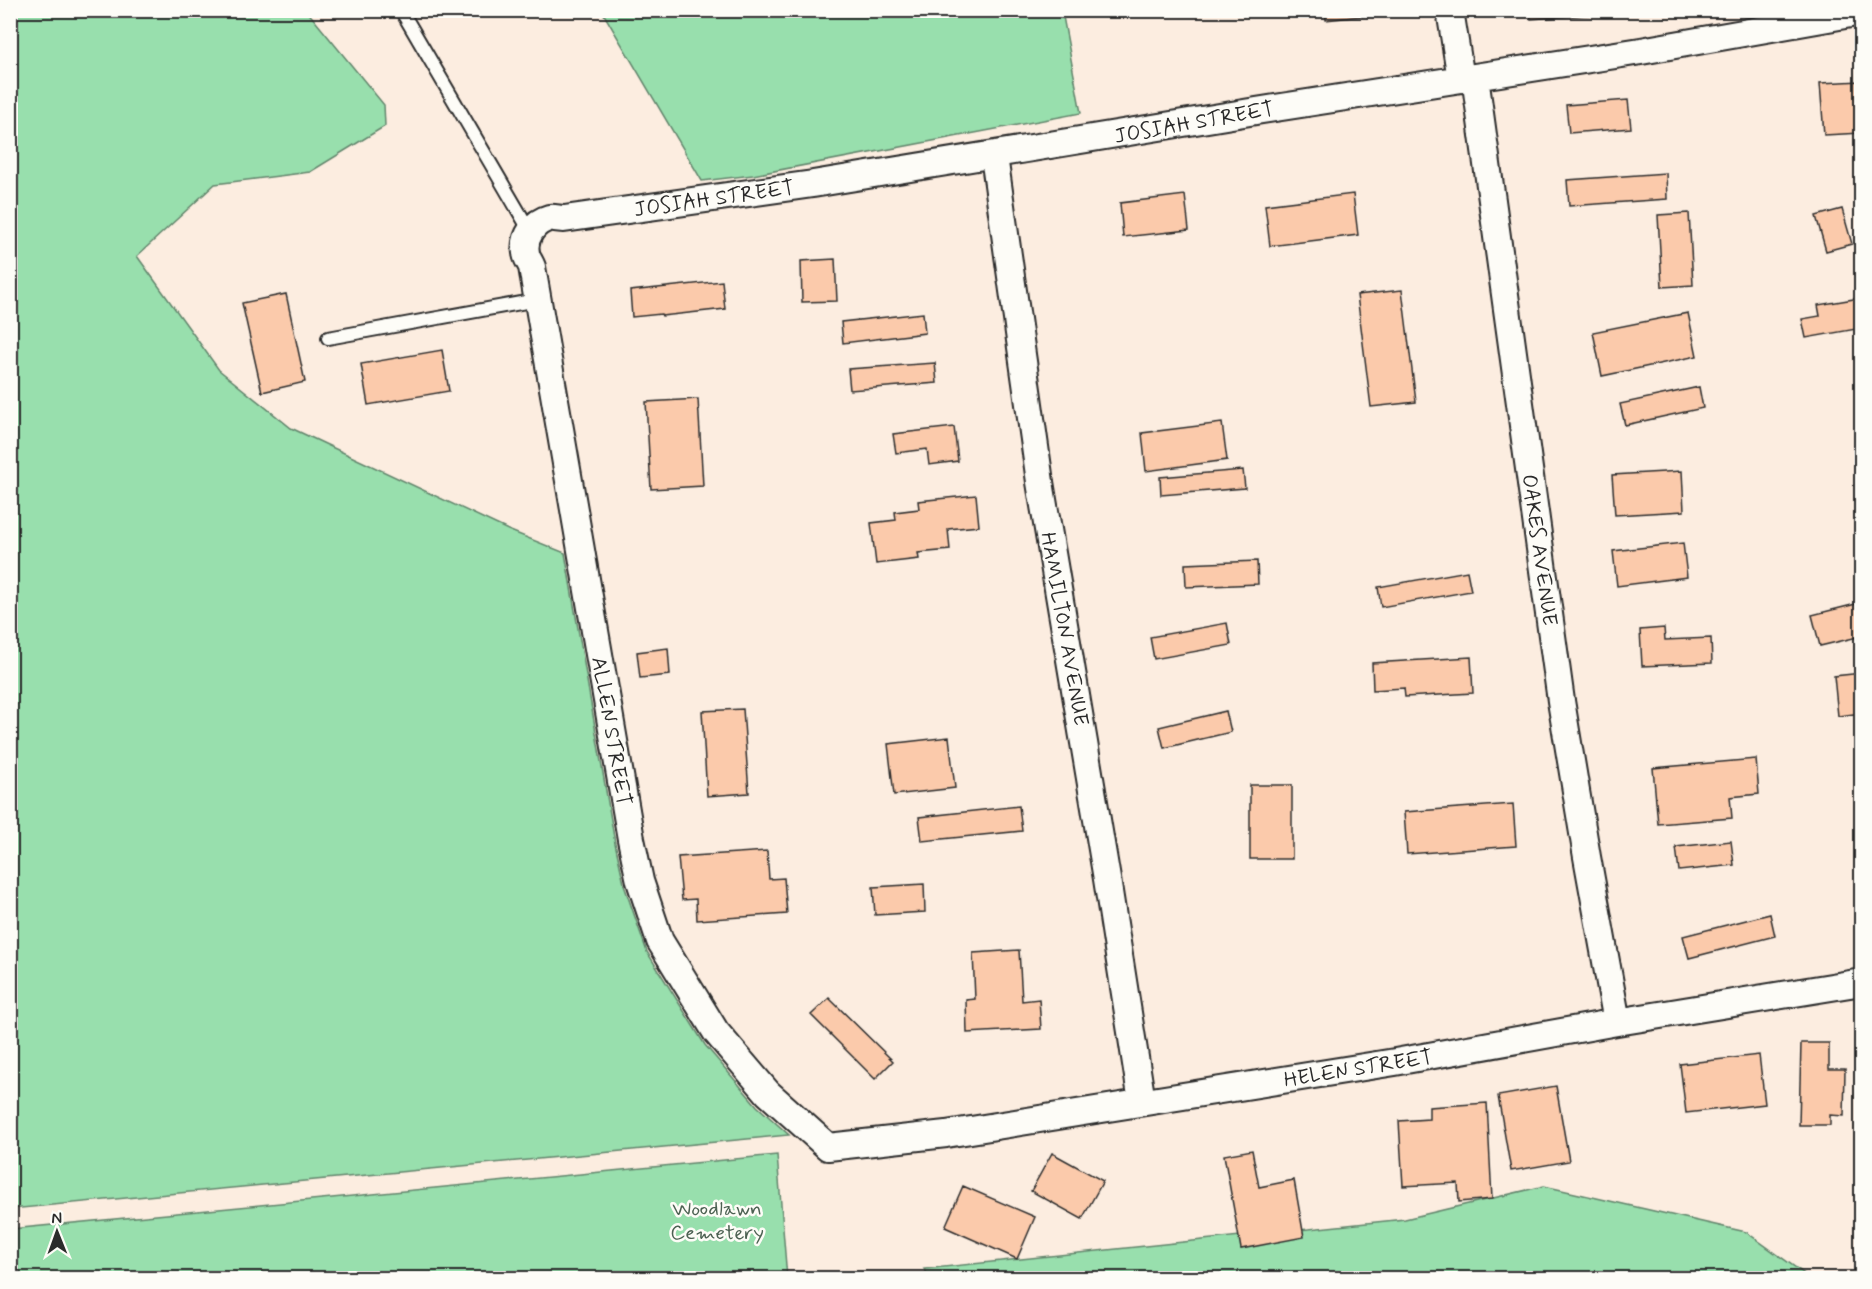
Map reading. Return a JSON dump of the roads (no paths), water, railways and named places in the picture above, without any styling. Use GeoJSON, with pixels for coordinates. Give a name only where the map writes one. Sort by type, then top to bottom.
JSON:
{"type":"FeatureCollection","features":[{"type":"Feature","properties":{"kind":"street","name":"OAKES AVENUE"},"geometry":{"type":"LineString","coordinates":[[1450,10],[1468,78],[1561,701],[1617,1022]]}},
{"type":"Feature","properties":{"kind":"street","name":"JOSIAH STREET"},"geometry":{"type":"LineString","coordinates":[[530,231],[537,224],[550,218],[564,219],[994,156],[1256,111],[1641,51],[1862,12]]}},
{"type":"Feature","properties":{"kind":"street","name":"HAMILTON AVENUE"},"geometry":{"type":"LineString","coordinates":[[994,156],[1040,482],[1142,1102]]}},
{"type":"Feature","properties":{"kind":"street","name":"ALLEN STREET"},"geometry":{"type":"LineString","coordinates":[[530,231],[526,240],[526,254],[532,267],[631,840],[640,881],[660,941],[716,1032],[768,1093],[828,1147],[852,1144]]}},
{"type":"Feature","properties":{"kind":"street","name":"HELEN STREET"},"geometry":{"type":"LineString","coordinates":[[852,1144],[946,1134],[1395,1062],[1617,1022],[1862,982]]}},
{"type":"Feature","properties":{"kind":"lane"},"geometry":{"type":"LineString","coordinates":[[401,10],[530,231]]}},
{"type":"Feature","properties":{"kind":"lane"},"geometry":{"type":"LineString","coordinates":[[328,338],[537,300]]}},
{"type":"Feature","properties":{"kind":"park label","name":"Woodlawn Cemetery"},"geometry":{"type":"Point","coordinates":[717,1220]}}]}
